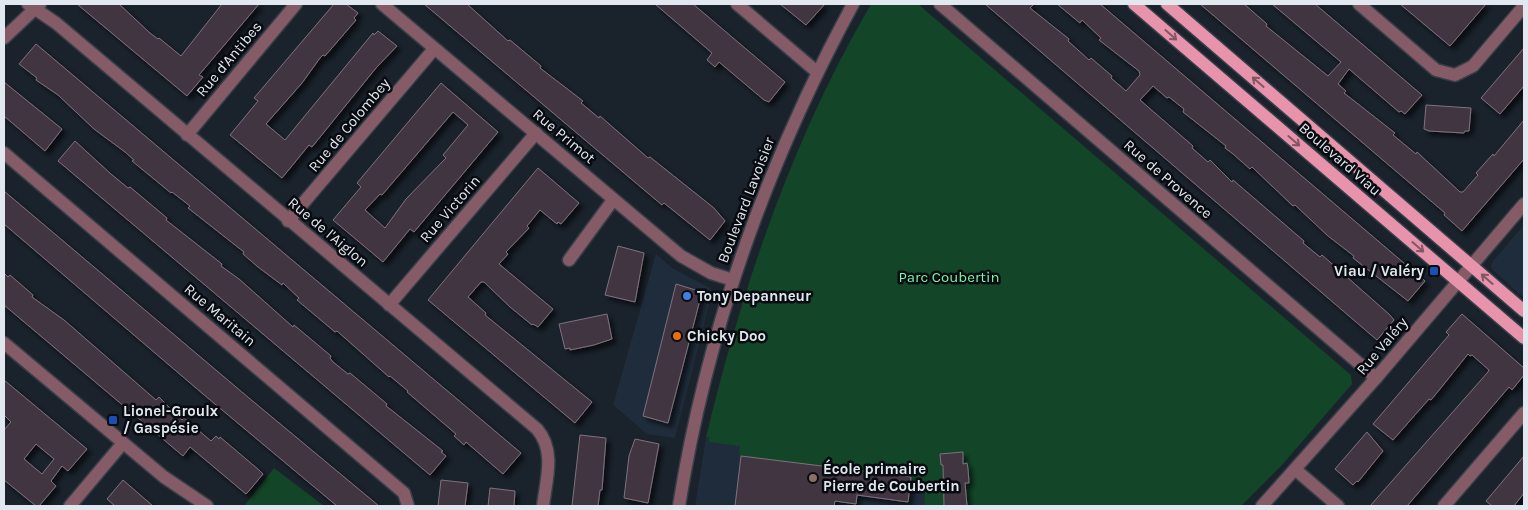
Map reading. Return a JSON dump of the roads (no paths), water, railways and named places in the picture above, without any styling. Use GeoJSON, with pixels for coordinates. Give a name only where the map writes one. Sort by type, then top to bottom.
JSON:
{"type":"FeatureCollection","features":[{"type":"Feature","properties":{"kind":"main road","name":"Boulevard Viau"},"geometry":{"type":"LineString","coordinates":[[1134,4],[1524,338]]}},
{"type":"Feature","properties":{"kind":"main road","name":"Boulevard Viau"},"geometry":{"type":"LineString","coordinates":[[1166,4],[1524,311]]}},
{"type":"Feature","properties":{"kind":"street","name":"Rue d'Antibes"},"geometry":{"type":"LineString","coordinates":[[187,135],[296,4]]}},
{"type":"Feature","properties":{"kind":"street","name":"Rue Primot"},"geometry":{"type":"LineString","coordinates":[[382,4],[681,256],[711,273],[733,280]]}},
{"type":"Feature","properties":{"kind":"street"},"geometry":{"type":"LineString","coordinates":[[737,4],[817,72]]}},
{"type":"Feature","properties":{"kind":"street","name":"Boulevard Lavoisier"},"geometry":{"type":"LineString","coordinates":[[679,506],[687,452],[708,363],[733,280],[772,172],[817,72],[853,4]]}},
{"type":"Feature","properties":{"kind":"street","name":"Rue de Provence"},"geometry":{"type":"LineString","coordinates":[[940,4],[1376,378]]}},
{"type":"Feature","properties":{"kind":"street"},"geometry":{"type":"LineString","coordinates":[[1359,4],[1436,70],[1455,76],[1473,66],[1524,6]]}},
{"type":"Feature","properties":{"kind":"street","name":"Rue de l'Aiglon"},"geometry":{"type":"LineString","coordinates":[[34,5],[543,436],[549,453],[543,506]]}},
{"type":"Feature","properties":{"kind":"street"},"geometry":{"type":"LineString","coordinates":[[4,38],[34,5]]}},
{"type":"Feature","properties":{"kind":"street","name":"Rue de Colombey"},"geometry":{"type":"LineString","coordinates":[[288,221],[434,49]]}},
{"type":"Feature","properties":{"kind":"street","name":"Rue Victorin"},"geometry":{"type":"LineString","coordinates":[[389,305],[536,133]]}},
{"type":"Feature","properties":{"kind":"street","name":"Rue Maritain"},"geometry":{"type":"LineString","coordinates":[[4,153],[404,492],[408,506]]}},
{"type":"Feature","properties":{"kind":"street"},"geometry":{"type":"LineString","coordinates":[[569,260],[613,200]]}},
{"type":"Feature","properties":{"kind":"street","name":"Rue Valéry"},"geometry":{"type":"LineString","coordinates":[[1262,506],[1376,378],[1524,204]]}},
{"type":"Feature","properties":{"kind":"street"},"geometry":{"type":"LineString","coordinates":[[4,343],[123,443],[180,488],[207,506]]}},
{"type":"Feature","properties":{"kind":"street"},"geometry":{"type":"LineString","coordinates":[[1444,506],[1524,413]]}},
{"type":"Feature","properties":{"kind":"street"},"geometry":{"type":"LineString","coordinates":[[70,506],[123,443]]}},
{"type":"Feature","properties":{"kind":"street"},"geometry":{"type":"LineString","coordinates":[[1296,470],[1338,506]]}},
{"type":"Feature","properties":{"kind":"place","name":"Viau / Valéry"},"geometry":{"type":"Point","coordinates":[1434,271]}},
{"type":"Feature","properties":{"kind":"place","name":"Tony Depanneur"},"geometry":{"type":"Point","coordinates":[687,296]}},
{"type":"Feature","properties":{"kind":"place","name":"Chicky Doo"},"geometry":{"type":"Point","coordinates":[677,336]}},
{"type":"Feature","properties":{"kind":"place","name":"Lionel-Groulx / Gaspésie"},"geometry":{"type":"Point","coordinates":[113,420]}},
{"type":"Feature","properties":{"kind":"place","name":"École primaire Pierre de Coubertin"},"geometry":{"type":"Point","coordinates":[813,478]}},
{"type":"Feature","properties":{"kind":"park label","name":"Parc Coubertin"},"geometry":{"type":"Point","coordinates":[949,277]}}]}
